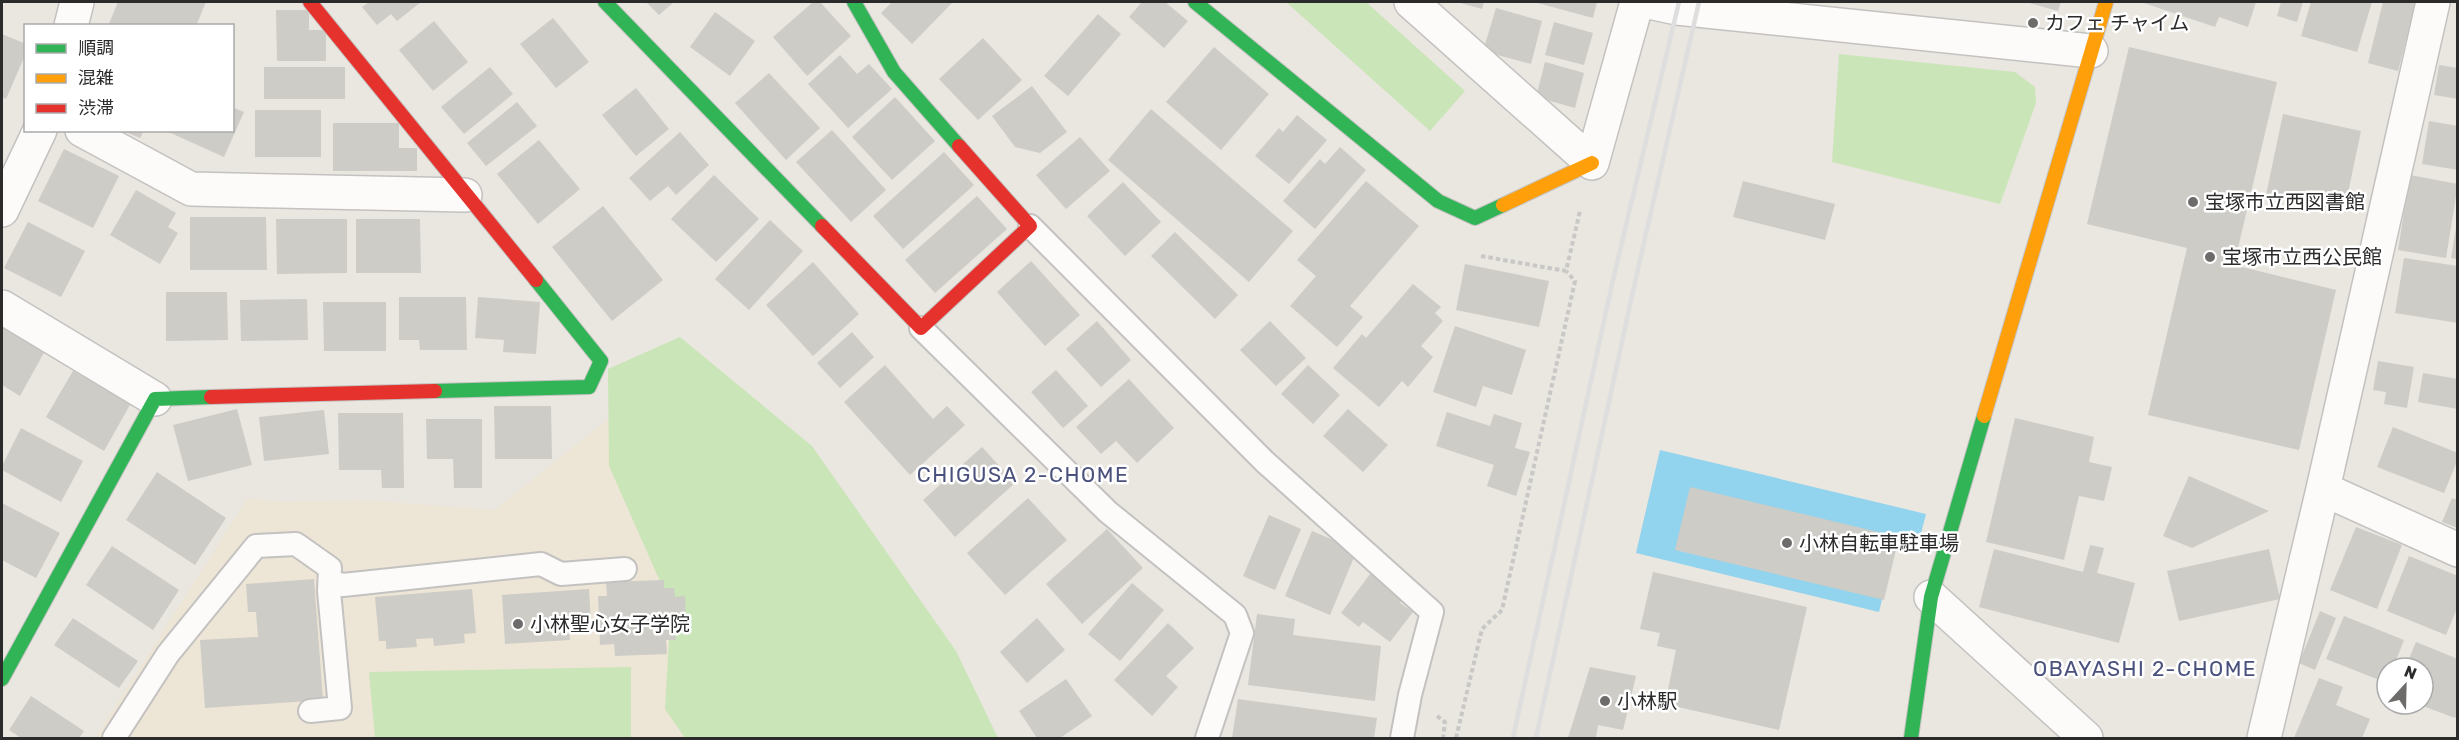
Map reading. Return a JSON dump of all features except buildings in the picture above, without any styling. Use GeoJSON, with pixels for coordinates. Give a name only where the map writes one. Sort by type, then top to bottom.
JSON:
{"type":"FeatureCollection","features":[{"type":"Feature","properties":{"kind":"street"},"geometry":{"type":"LineString","coordinates":[[72,24],[77,2]]}},
{"type":"Feature","properties":{"kind":"street"},"geometry":{"type":"LineString","coordinates":[[2,307],[154,399],[589,387],[601,361],[310,2]]}},
{"type":"Feature","properties":{"kind":"street"},"geometry":{"type":"LineString","coordinates":[[605,2],[921,328],[1030,226],[894,72],[854,2]]}},
{"type":"Feature","properties":{"kind":"street"},"geometry":{"type":"LineString","coordinates":[[1195,2],[1438,201],[1475,218],[1592,163],[1637,2]]}},
{"type":"Feature","properties":{"kind":"street"},"geometry":{"type":"LineString","coordinates":[[1411,2],[1592,163]]}},
{"type":"Feature","properties":{"kind":"street"},"geometry":{"type":"LineString","coordinates":[[1649,2],[1677,8],[2091,51]]}},
{"type":"Feature","properties":{"kind":"street"},"geometry":{"type":"LineString","coordinates":[[1911,738],[1931,597],[2106,2]]}},
{"type":"Feature","properties":{"kind":"street"},"geometry":{"type":"LineString","coordinates":[[2264,738],[2324,489],[2433,2]]}},
{"type":"Feature","properties":{"kind":"street"},"geometry":{"type":"LineString","coordinates":[[2,210],[12,160],[38,132]]}},
{"type":"Feature","properties":{"kind":"street"},"geometry":{"type":"LineString","coordinates":[[86,132],[191,189],[465,195]]}},
{"type":"Feature","properties":{"kind":"street"},"geometry":{"type":"LineString","coordinates":[[2,680],[154,399]]}},
{"type":"Feature","properties":{"kind":"street"},"geometry":{"type":"LineString","coordinates":[[2324,489],[2457,550]]}},
{"type":"Feature","properties":{"kind":"street"},"geometry":{"type":"LineString","coordinates":[[1931,597],[2086,738]]}},
{"type":"Feature","properties":{"kind":"lane"},"geometry":{"type":"LineString","coordinates":[[1030,226],[1265,462],[1432,612],[1410,695],[1402,738]]}},
{"type":"Feature","properties":{"kind":"lane"},"geometry":{"type":"LineString","coordinates":[[921,328],[1108,512],[1235,615],[1242,633],[1207,738]]}},
{"type":"Feature","properties":{"kind":"lane"},"geometry":{"type":"LineString","coordinates":[[114,738],[168,654],[256,546],[296,544],[330,568],[340,708],[310,711]]}},
{"type":"Feature","properties":{"kind":"lane"},"geometry":{"type":"LineString","coordinates":[[330,582],[344,585],[541,564],[561,574],[625,569]]}},
{"type":"Feature","properties":{"kind":"path"},"geometry":{"type":"LineString","coordinates":[[1566,271],[1592,163]]}},
{"type":"Feature","properties":{"kind":"path"},"geometry":{"type":"LineString","coordinates":[[1456,738],[1482,629],[1502,610],[1575,280],[1566,271],[1476,255],[1475,218]]}},
{"type":"Feature","properties":{"kind":"shaded area","name":"小林聖心女子学院"},"geometry":{"type":"Polygon","coordinates":[[[609,418],[943,738],[95,738],[248,498],[282,502],[361,500],[495,510],[609,418]]]}},
{"type":"Feature","properties":{"kind":"green space"},"geometry":{"type":"Polygon","coordinates":[[[1286,2],[1366,2],[1465,91],[1430,131],[1286,2]]]}},
{"type":"Feature","properties":{"kind":"green space"},"geometry":{"type":"Polygon","coordinates":[[[1839,54],[2015,72],[2035,87],[2036,103],[2000,204],[1832,162],[1839,54]]]}},
{"type":"Feature","properties":{"kind":"green space"},"geometry":{"type":"Polygon","coordinates":[[[680,337],[812,446],[956,651],[998,738],[685,738],[665,709],[671,606],[609,466],[608,369],[680,337]]]}},
{"type":"Feature","properties":{"kind":"green space"},"geometry":{"type":"Polygon","coordinates":[[[631,667],[631,738],[375,738],[369,672],[631,667]]]}},
{"type":"Feature","properties":{"kind":"water"},"geometry":{"type":"Polygon","coordinates":[[[1660,450],[1926,514],[1918,545],[1896,540],[1879,612],[1636,553],[1660,450]]]}},
{"type":"Feature","properties":{"kind":"railway"},"geometry":{"type":"LineString","coordinates":[[1513,738],[1613,280],[1679,2]]}},
{"type":"Feature","properties":{"kind":"railway"},"geometry":{"type":"LineString","coordinates":[[1536,738],[1635,282],[1699,2]]}},
{"type":"Feature","properties":{"kind":"traffic: fast"},"geometry":{"type":"LineString","coordinates":[[605,2],[822,226]]}},
{"type":"Feature","properties":{"kind":"traffic: fast"},"geometry":{"type":"LineString","coordinates":[[854,2],[894,72],[959,146]]}},
{"type":"Feature","properties":{"kind":"traffic: fast"},"geometry":{"type":"LineString","coordinates":[[1195,2],[1438,201],[1475,218],[1503,205]]}},
{"type":"Feature","properties":{"kind":"traffic: fast"},"geometry":{"type":"LineString","coordinates":[[435,391],[589,387],[601,361],[536,280]]}},
{"type":"Feature","properties":{"kind":"traffic: fast"},"geometry":{"type":"LineString","coordinates":[[2,679],[155,399],[211,397]]}},
{"type":"Feature","properties":{"kind":"traffic: fast"},"geometry":{"type":"LineString","coordinates":[[1911,738],[1931,597],[1984,416]]}},
{"type":"Feature","properties":{"kind":"traffic: slow"},"geometry":{"type":"LineString","coordinates":[[1984,416],[2106,2]]}},
{"type":"Feature","properties":{"kind":"traffic: slow"},"geometry":{"type":"LineString","coordinates":[[1503,205],[1592,163]]}},
{"type":"Feature","properties":{"kind":"traffic: jam"},"geometry":{"type":"LineString","coordinates":[[310,2],[536,280]]}},
{"type":"Feature","properties":{"kind":"traffic: jam"},"geometry":{"type":"LineString","coordinates":[[822,226],[921,328],[1030,226],[959,146]]}},
{"type":"Feature","properties":{"kind":"traffic: jam"},"geometry":{"type":"LineString","coordinates":[[211,397],[435,391]]}},
{"type":"Feature","properties":{"kind":"place","name":"カフェ チャイム"},"geometry":{"type":"Point","coordinates":[2033,23]}},
{"type":"Feature","properties":{"kind":"place","name":"宝塚市立西図書館"},"geometry":{"type":"Point","coordinates":[2193,202]}},
{"type":"Feature","properties":{"kind":"place","name":"宝塚市立西公民館"},"geometry":{"type":"Point","coordinates":[2210,257]}},
{"type":"Feature","properties":{"kind":"place","name":"小林自転車駐車場"},"geometry":{"type":"Point","coordinates":[1787,543]}},
{"type":"Feature","properties":{"kind":"place","name":"小林聖心女子学院"},"geometry":{"type":"Point","coordinates":[518,624]}},
{"type":"Feature","properties":{"kind":"place","name":"小林駅"},"geometry":{"type":"Point","coordinates":[1605,701]}},
{"type":"Feature","properties":{"kind":"district","name":"CHIGUSA 2-CHOME"},"geometry":{"type":"Point","coordinates":[1023,475]}},
{"type":"Feature","properties":{"kind":"district","name":"OBAYASHI 2-CHOME"},"geometry":{"type":"Point","coordinates":[2145,669]}}]}
